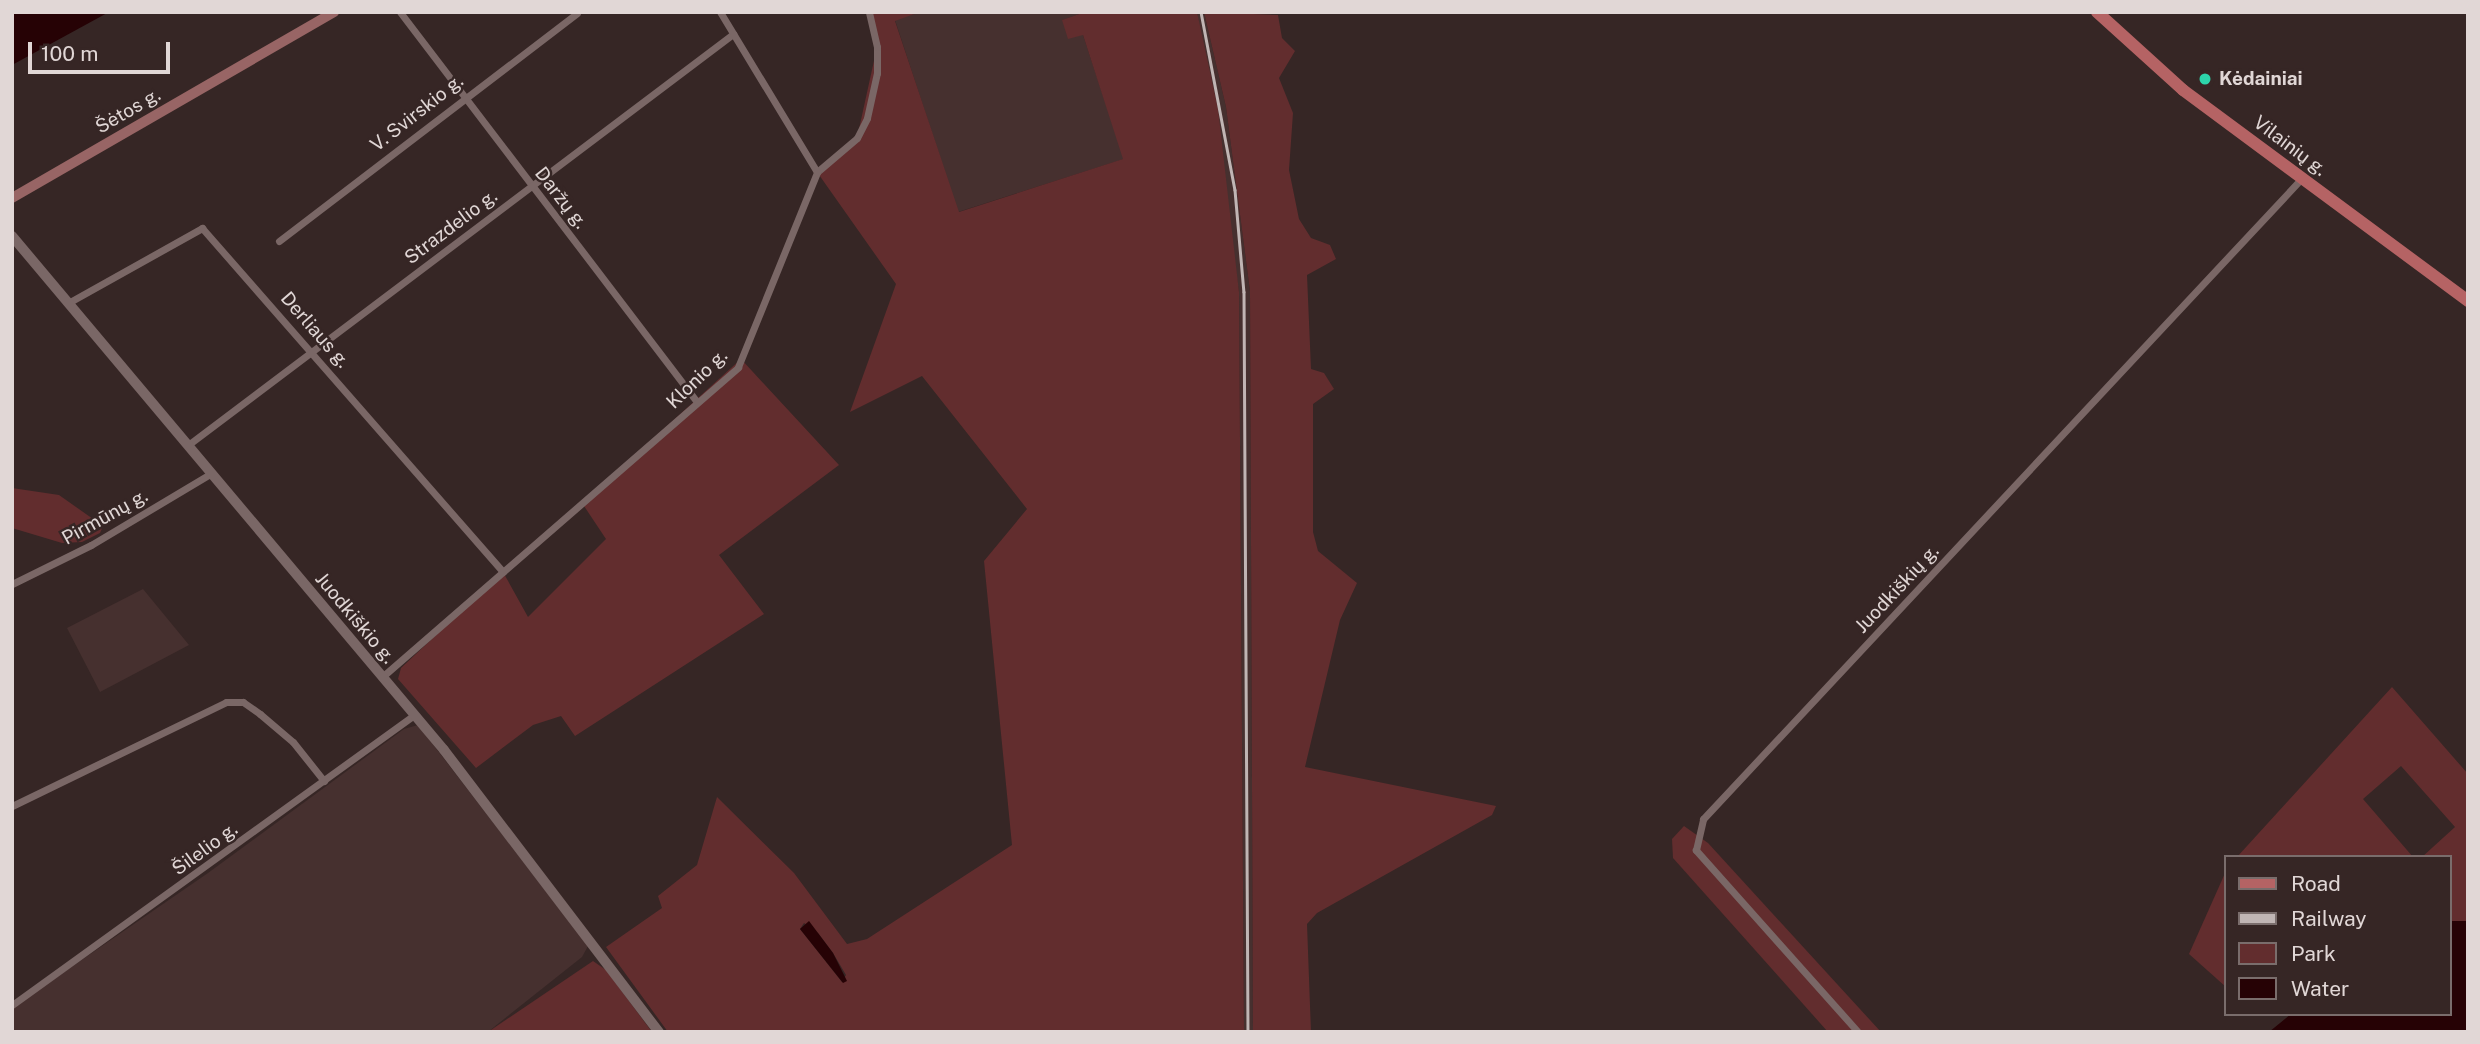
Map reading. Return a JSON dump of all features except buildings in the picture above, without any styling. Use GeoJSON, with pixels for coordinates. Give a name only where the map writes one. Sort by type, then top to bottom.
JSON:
{"type":"FeatureCollection","features":[{"type":"Feature","properties":{"kind":"main road","name":"Šėtos g."},"geometry":{"type":"LineString","coordinates":[[12,198],[334,12]]}},
{"type":"Feature","properties":{"kind":"main road","name":"Vilainių g."},"geometry":{"type":"LineString","coordinates":[[2097,12],[2165,75],[2468,302]]}},
{"type":"Feature","properties":{"kind":"street","name":"Daržų g."},"geometry":{"type":"LineString","coordinates":[[400,12],[462,97],[697,402]]}},
{"type":"Feature","properties":{"kind":"street"},"geometry":{"type":"LineString","coordinates":[[720,12],[817,172],[856,138],[867,118],[877,73],[877,47],[869,12]]}},
{"type":"Feature","properties":{"kind":"street","name":"V. Svirskio g."},"geometry":{"type":"LineString","coordinates":[[279,241],[462,97],[577,13]]}},
{"type":"Feature","properties":{"kind":"street","name":"Strazdelio g."},"geometry":{"type":"LineString","coordinates":[[188,445],[733,34]]}},
{"type":"Feature","properties":{"kind":"street","name":"Klonio g."},"geometry":{"type":"LineString","coordinates":[[382,677],[738,367],[817,172]]}},
{"type":"Feature","properties":{"kind":"street","name":"Juodkiškių g."},"geometry":{"type":"LineString","coordinates":[[1858,1032],[1696,850],[1703,819],[2302,178]]}},
{"type":"Feature","properties":{"kind":"street","name":"Derliaus g."},"geometry":{"type":"LineString","coordinates":[[68,303],[202,228],[313,350],[503,572]]}},
{"type":"Feature","properties":{"kind":"street","name":"Juodkiškio g."},"geometry":{"type":"LineString","coordinates":[[12,236],[414,715],[659,1032]]}},
{"type":"Feature","properties":{"kind":"street","name":"Pirmūnų g."},"geometry":{"type":"LineString","coordinates":[[12,584],[91,545],[212,474]]}},
{"type":"Feature","properties":{"kind":"street"},"geometry":{"type":"LineString","coordinates":[[12,806],[226,702],[243,702],[260,714],[293,742],[324,781]]}},
{"type":"Feature","properties":{"kind":"street","name":"Šilelio g."},"geometry":{"type":"LineString","coordinates":[[12,1005],[414,715]]}},
{"type":"Feature","properties":{"kind":"shaded area"},"geometry":{"type":"Polygon","coordinates":[[[920,12],[1085,12],[1063,20],[1083,35],[1124,159],[958,212],[895,20],[920,12]]]}},
{"type":"Feature","properties":{"kind":"shaded area"},"geometry":{"type":"Polygon","coordinates":[[[1197,12],[1204,12],[1226,107],[1250,291],[1253,1032],[1244,1032],[1239,292],[1197,12]]]}},
{"type":"Feature","properties":{"kind":"shaded area"},"geometry":{"type":"Polygon","coordinates":[[[143,589],[189,645],[100,692],[67,628],[143,589]]]}},
{"type":"Feature","properties":{"kind":"shaded area"},"geometry":{"type":"Polygon","coordinates":[[[418,725],[588,946],[582,957],[488,1032],[12,1032],[12,1008],[208,873],[404,729],[418,725]]]}},
{"type":"Feature","properties":{"kind":"green space"},"geometry":{"type":"Polygon","coordinates":[[[869,12],[920,12],[895,21],[959,212],[1123,159],[1083,35],[1068,39],[1062,20],[1085,12],[1197,12],[1218,109],[1239,292],[1244,1032],[668,1032],[606,947],[662,908],[658,896],[697,865],[717,797],[794,873],[847,944],[867,939],[1012,845],[984,561],[1027,509],[922,376],[850,412],[896,284],[817,172],[857,138],[877,47],[869,12]],[[804,923],[800,929],[842,982],[846,975],[818,933],[804,923]]]}},
{"type":"Feature","properties":{"kind":"green space"},"geometry":{"type":"Polygon","coordinates":[[[1204,12],[1278,15],[1282,38],[1295,51],[1279,78],[1293,113],[1289,170],[1299,219],[1311,238],[1330,245],[1336,259],[1307,275],[1311,369],[1324,373],[1334,389],[1313,404],[1313,532],[1318,551],[1357,583],[1340,620],[1305,767],[1496,806],[1492,815],[1317,913],[1307,924],[1311,1032],[1253,1032],[1250,291],[1226,107],[1204,12]]]}},
{"type":"Feature","properties":{"kind":"green space"},"geometry":{"type":"Polygon","coordinates":[[[741,359],[839,465],[719,555],[764,614],[575,736],[561,716],[533,725],[476,768],[398,679],[401,668],[503,572],[528,617],[606,539],[582,503],[741,359]]]}},
{"type":"Feature","properties":{"kind":"green space"},"geometry":{"type":"Polygon","coordinates":[[[12,488],[59,495],[103,526],[100,533],[82,542],[62,543],[12,528],[12,488]]]}},
{"type":"Feature","properties":{"kind":"green space"},"geometry":{"type":"Polygon","coordinates":[[[2392,687],[2468,774],[2468,921],[2452,921],[2452,855],[2424,855],[2455,827],[2401,766],[2363,799],[2411,855],[2239,855],[2392,687]]]}},
{"type":"Feature","properties":{"kind":"green space"},"geometry":{"type":"Polygon","coordinates":[[[1684,826],[1708,843],[1881,1032],[1828,1032],[1673,858],[1672,839],[1684,826]]]}},
{"type":"Feature","properties":{"kind":"green space"},"geometry":{"type":"Polygon","coordinates":[[[2224,875],[2224,985],[2189,954],[2224,875]]]}},
{"type":"Feature","properties":{"kind":"green space"},"geometry":{"type":"Polygon","coordinates":[[[593,961],[606,970],[652,1032],[488,1032],[593,961]]]}},
{"type":"Feature","properties":{"kind":"water"},"geometry":{"type":"Polygon","coordinates":[[[12,12],[109,12],[12,65],[12,12]]]}},
{"type":"Feature","properties":{"kind":"water"},"geometry":{"type":"Polygon","coordinates":[[[809,921],[833,953],[847,981],[843,983],[800,929],[809,921]]]}},
{"type":"Feature","properties":{"kind":"water"},"geometry":{"type":"Polygon","coordinates":[[[2452,921],[2468,921],[2468,1032],[2269,1032],[2289,1016],[2452,1016],[2452,921]]]}},
{"type":"Feature","properties":{"kind":"railway"},"geometry":{"type":"LineString","coordinates":[[1201,12],[1235,190],[1244,292],[1248,1032]]}},
{"type":"Feature","properties":{"kind":"place","name":"Kėdainiai"},"geometry":{"type":"Point","coordinates":[2205,79]}}]}
